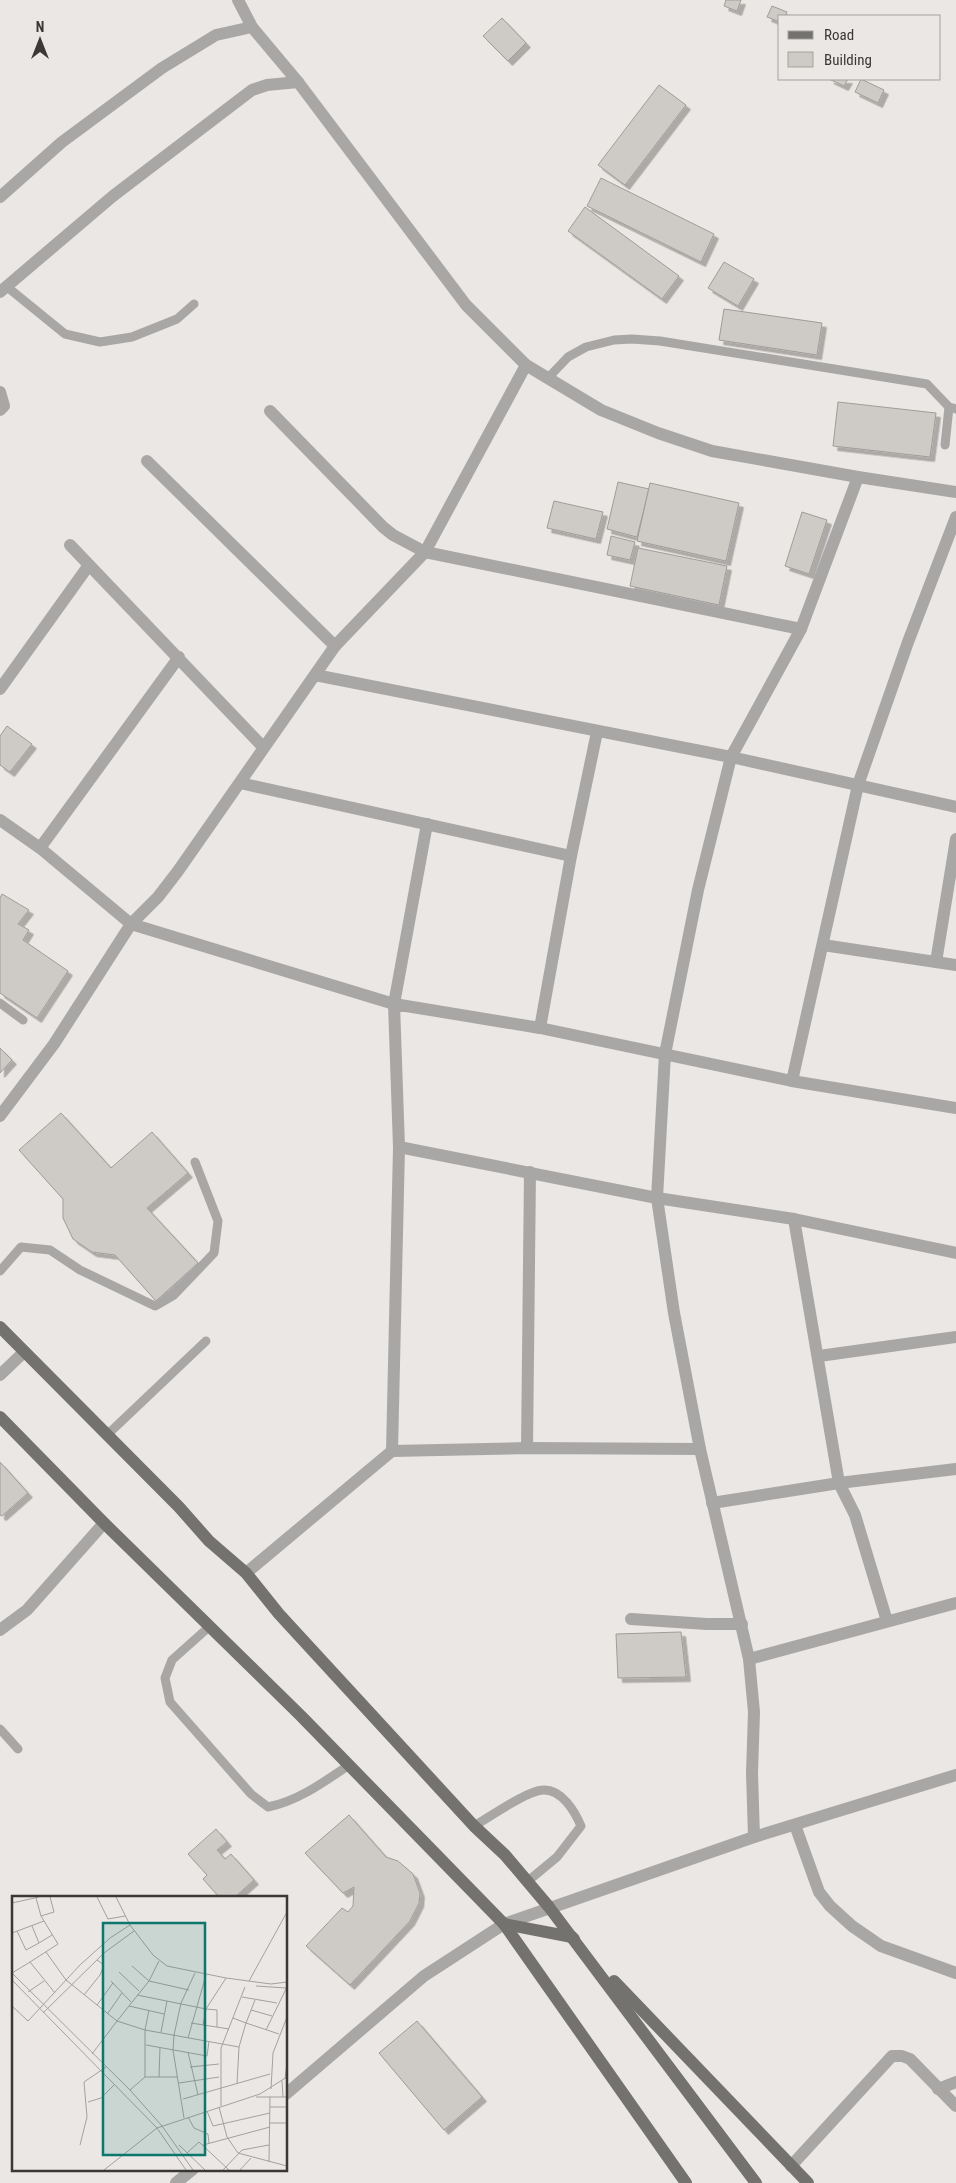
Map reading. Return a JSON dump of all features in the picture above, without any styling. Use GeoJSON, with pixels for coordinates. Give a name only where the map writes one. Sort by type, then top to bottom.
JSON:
{"type":"FeatureCollection","features":[{"type":"Feature","properties":{"kind":"main road"},"geometry":{"type":"LineString","coordinates":[[0,1327],[179,1507],[209,1541],[246,1573],[279,1614],[474,1826],[506,1855],[572,1937],[756,2183]]}},
{"type":"Feature","properties":{"kind":"main road"},"geometry":{"type":"LineString","coordinates":[[0,1417],[349,1765],[504,1924],[686,2183]]}},
{"type":"Feature","properties":{"kind":"main road"},"geometry":{"type":"LineString","coordinates":[[504,1924],[572,1937],[808,2183]]}},
{"type":"Feature","properties":{"kind":"street"},"geometry":{"type":"LineString","coordinates":[[238,0],[252,27],[298,82],[466,306],[526,365],[601,410],[694,445],[858,477],[956,492]]}},
{"type":"Feature","properties":{"kind":"street"},"geometry":{"type":"LineString","coordinates":[[0,197],[62,142],[162,68],[216,35],[252,27]]}},
{"type":"Feature","properties":{"kind":"street"},"geometry":{"type":"LineString","coordinates":[[2,286],[112,196],[252,90],[267,85],[298,82]]}},
{"type":"Feature","properties":{"kind":"street"},"geometry":{"type":"LineString","coordinates":[[0,1116],[54,1044],[131,924],[158,897],[178,871],[334,646],[424,552],[526,365]]}},
{"type":"Feature","properties":{"kind":"street"},"geometry":{"type":"LineString","coordinates":[[0,392],[4,406],[0,410]]}},
{"type":"Feature","properties":{"kind":"street"},"geometry":{"type":"LineString","coordinates":[[270,411],[383,527],[393,535],[424,552],[801,629]]}},
{"type":"Feature","properties":{"kind":"street"},"geometry":{"type":"LineString","coordinates":[[147,461],[334,646]]}},
{"type":"Feature","properties":{"kind":"street"},"geometry":{"type":"LineString","coordinates":[[754,1838],[752,1773],[754,1712],[749,1659],[700,1450],[674,1313],[657,1198],[665,1054],[698,890],[732,757],[801,629],[858,477]]}},
{"type":"Feature","properties":{"kind":"street"},"geometry":{"type":"LineString","coordinates":[[792,1081],[824,945],[858,785],[908,642],[956,517]]}},
{"type":"Feature","properties":{"kind":"street"},"geometry":{"type":"LineString","coordinates":[[70,545],[263,747]]}},
{"type":"Feature","properties":{"kind":"street"},"geometry":{"type":"LineString","coordinates":[[0,689],[89,565]]}},
{"type":"Feature","properties":{"kind":"street"},"geometry":{"type":"LineString","coordinates":[[40,848],[179,658]]}},
{"type":"Feature","properties":{"kind":"street"},"geometry":{"type":"LineString","coordinates":[[315,675],[597,732],[732,757],[956,807]]}},
{"type":"Feature","properties":{"kind":"street"},"geometry":{"type":"LineString","coordinates":[[540,1028],[571,856],[597,732]]}},
{"type":"Feature","properties":{"kind":"street"},"geometry":{"type":"LineString","coordinates":[[240,783],[571,856]]}},
{"type":"Feature","properties":{"kind":"street"},"geometry":{"type":"LineString","coordinates":[[0,820],[40,848],[131,924],[394,1004],[540,1028],[792,1081],[956,1108]]}},
{"type":"Feature","properties":{"kind":"street"},"geometry":{"type":"LineString","coordinates":[[392,1452],[399,1147],[394,1004],[426,824]]}},
{"type":"Feature","properties":{"kind":"street"},"geometry":{"type":"LineString","coordinates":[[936,962],[956,839]]}},
{"type":"Feature","properties":{"kind":"street"},"geometry":{"type":"LineString","coordinates":[[824,945],[956,964]]}},
{"type":"Feature","properties":{"kind":"street"},"geometry":{"type":"LineString","coordinates":[[399,1147],[657,1198],[794,1219],[956,1253]]}},
{"type":"Feature","properties":{"kind":"street"},"geometry":{"type":"LineString","coordinates":[[527,1448],[530,1172]]}},
{"type":"Feature","properties":{"kind":"street"},"geometry":{"type":"LineString","coordinates":[[794,1219],[819,1356],[839,1483],[855,1515],[887,1621]]}},
{"type":"Feature","properties":{"kind":"street"},"geometry":{"type":"LineString","coordinates":[[819,1356],[956,1337]]}},
{"type":"Feature","properties":{"kind":"street"},"geometry":{"type":"LineString","coordinates":[[0,1376],[24,1352]]}},
{"type":"Feature","properties":{"kind":"street"},"geometry":{"type":"LineString","coordinates":[[246,1573],[392,1452],[527,1448],[700,1450]]}},
{"type":"Feature","properties":{"kind":"street"},"geometry":{"type":"LineString","coordinates":[[712,1503],[839,1483],[956,1469]]}},
{"type":"Feature","properties":{"kind":"street"},"geometry":{"type":"LineString","coordinates":[[0,1630],[27,1610],[104,1522]]}},
{"type":"Feature","properties":{"kind":"street"},"geometry":{"type":"LineString","coordinates":[[749,1659],[956,1603]]}},
{"type":"Feature","properties":{"kind":"street"},"geometry":{"type":"LineString","coordinates":[[631,1619],[707,1624],[742,1624]]}},
{"type":"Feature","properties":{"kind":"street"},"geometry":{"type":"LineString","coordinates":[[288,2092],[424,1976],[504,1924],[754,1838],[956,1775]]}},
{"type":"Feature","properties":{"kind":"street"},"geometry":{"type":"LineString","coordinates":[[795,1826],[819,1892],[830,1906],[852,1926],[881,1946],[956,1973]]}},
{"type":"Feature","properties":{"kind":"street"},"geometry":{"type":"LineString","coordinates":[[790,2166],[892,2056],[902,2056],[910,2059],[956,2106]]}},
{"type":"Feature","properties":{"kind":"street"},"geometry":{"type":"LineString","coordinates":[[938,2089],[956,2082]]}},
{"type":"Feature","properties":{"kind":"street"},"geometry":{"type":"LineString","coordinates":[[176,2183],[192,2170]]}},
{"type":"Feature","properties":{"kind":"lane"},"geometry":{"type":"LineString","coordinates":[[2,286],[65,334],[100,342],[132,338],[177,320],[194,304]]}},
{"type":"Feature","properties":{"kind":"lane"},"geometry":{"type":"LineString","coordinates":[[548,378],[568,357],[586,347],[614,340],[660,341],[927,384],[952,408],[945,445]]}},
{"type":"Feature","properties":{"kind":"lane"},"geometry":{"type":"LineString","coordinates":[[0,1004],[23,1020]]}},
{"type":"Feature","properties":{"kind":"lane"},"geometry":{"type":"LineString","coordinates":[[0,1271],[21,1247],[50,1250],[80,1270],[154,1306],[174,1295],[214,1253],[218,1221],[195,1162]]}},
{"type":"Feature","properties":{"kind":"lane"},"geometry":{"type":"LineString","coordinates":[[107,1435],[206,1341]]}},
{"type":"Feature","properties":{"kind":"lane"},"geometry":{"type":"LineString","coordinates":[[210,1626],[172,1660],[165,1678],[170,1702],[251,1794],[268,1808],[281,1805],[311,1790],[349,1765]]}},
{"type":"Feature","properties":{"kind":"lane"},"geometry":{"type":"LineString","coordinates":[[0,1729],[18,1749]]}},
{"type":"Feature","properties":{"kind":"lane"},"geometry":{"type":"LineString","coordinates":[[474,1826],[530,1794],[545,1790],[561,1797],[576,1812],[581,1826],[571,1841],[557,1857],[528,1881]]}},
{"type":"Feature","properties":{"kind":"building"},"geometry":{"type":"Polygon","coordinates":[[[726,0],[741,0],[737,11],[724,6],[726,0]]]}},
{"type":"Feature","properties":{"kind":"building"},"geometry":{"type":"Polygon","coordinates":[[[772,6],[787,12],[786,15],[778,15],[778,21],[767,17],[772,6]]]}},
{"type":"Feature","properties":{"kind":"building"},"geometry":{"type":"Polygon","coordinates":[[[502,18],[526,43],[508,61],[483,36],[502,18]]]}},
{"type":"Feature","properties":{"kind":"building"},"geometry":{"type":"Polygon","coordinates":[[[831,80],[847,80],[844,86],[831,80]]]}},
{"type":"Feature","properties":{"kind":"building"},"geometry":{"type":"Polygon","coordinates":[[[861,80],[884,90],[878,103],[855,92],[861,80]]]}},
{"type":"Feature","properties":{"kind":"building"},"geometry":{"type":"Polygon","coordinates":[[[659,85],[686,105],[625,185],[598,165],[659,85]]]}},
{"type":"Feature","properties":{"kind":"building"},"geometry":{"type":"Polygon","coordinates":[[[601,178],[714,234],[701,262],[587,206],[601,178]]]}},
{"type":"Feature","properties":{"kind":"building"},"geometry":{"type":"Polygon","coordinates":[[[585,207],[679,276],[662,299],[568,231],[585,207]]]}},
{"type":"Feature","properties":{"kind":"building"},"geometry":{"type":"Polygon","coordinates":[[[724,262],[754,279],[738,306],[708,288],[724,262]]]}},
{"type":"Feature","properties":{"kind":"building"},"geometry":{"type":"Polygon","coordinates":[[[724,309],[822,323],[817,355],[719,340],[724,309]]]}},
{"type":"Feature","properties":{"kind":"building"},"geometry":{"type":"Polygon","coordinates":[[[838,402],[936,413],[930,457],[833,446],[838,402]]]}},
{"type":"Feature","properties":{"kind":"building"},"geometry":{"type":"Polygon","coordinates":[[[618,482],[649,489],[637,537],[607,529],[618,482]]]}},
{"type":"Feature","properties":{"kind":"building"},"geometry":{"type":"Polygon","coordinates":[[[650,483],[739,503],[726,561],[637,541],[650,483]]]}},
{"type":"Feature","properties":{"kind":"building"},"geometry":{"type":"Polygon","coordinates":[[[554,501],[603,512],[596,539],[547,528],[554,501]]]}},
{"type":"Feature","properties":{"kind":"building"},"geometry":{"type":"Polygon","coordinates":[[[802,512],[827,520],[809,574],[785,566],[802,512]]]}},
{"type":"Feature","properties":{"kind":"building"},"geometry":{"type":"Polygon","coordinates":[[[611,536],[635,542],[630,560],[607,555],[611,536]]]}},
{"type":"Feature","properties":{"kind":"building"},"geometry":{"type":"Polygon","coordinates":[[[638,548],[727,566],[719,605],[630,586],[638,548]]]}},
{"type":"Feature","properties":{"kind":"building"},"geometry":{"type":"Polygon","coordinates":[[[7,726],[32,744],[10,772],[0,765],[0,736],[7,726]]]}},
{"type":"Feature","properties":{"kind":"building"},"geometry":{"type":"Polygon","coordinates":[[[2,894],[29,910],[18,924],[29,930],[23,940],[68,971],[37,1018],[0,993],[0,898],[2,894]]]}},
{"type":"Feature","properties":{"kind":"building"},"geometry":{"type":"Polygon","coordinates":[[[0,1048],[12,1060],[0,1073],[0,1048]]]}},
{"type":"Feature","properties":{"kind":"building"},"geometry":{"type":"Polygon","coordinates":[[[61,1113],[111,1168],[152,1132],[188,1173],[147,1208],[198,1263],[156,1301],[115,1255],[92,1252],[73,1239],[63,1218],[63,1199],[19,1150],[61,1113]]]}},
{"type":"Feature","properties":{"kind":"building"},"geometry":{"type":"Polygon","coordinates":[[[0,1462],[28,1493],[2,1516],[0,1515],[0,1462]]]}},
{"type":"Feature","properties":{"kind":"building"},"geometry":{"type":"Polygon","coordinates":[[[681,1632],[686,1677],[618,1678],[616,1634],[681,1632]]]}},
{"type":"Feature","properties":{"kind":"building"},"geometry":{"type":"Polygon","coordinates":[[[349,1815],[386,1857],[398,1861],[413,1874],[420,1893],[419,1903],[410,1921],[350,1985],[306,1946],[342,1908],[348,1912],[353,1906],[354,1887],[343,1893],[305,1853],[349,1815]]]}},
{"type":"Feature","properties":{"kind":"building"},"geometry":{"type":"Polygon","coordinates":[[[216,1829],[227,1842],[217,1850],[225,1859],[231,1854],[254,1880],[236,1896],[218,1896],[203,1879],[207,1875],[188,1854],[216,1829]]]}},
{"type":"Feature","properties":{"kind":"building"},"geometry":{"type":"Polygon","coordinates":[[[417,2021],[482,2097],[444,2130],[379,2053],[417,2021]]]}}]}
